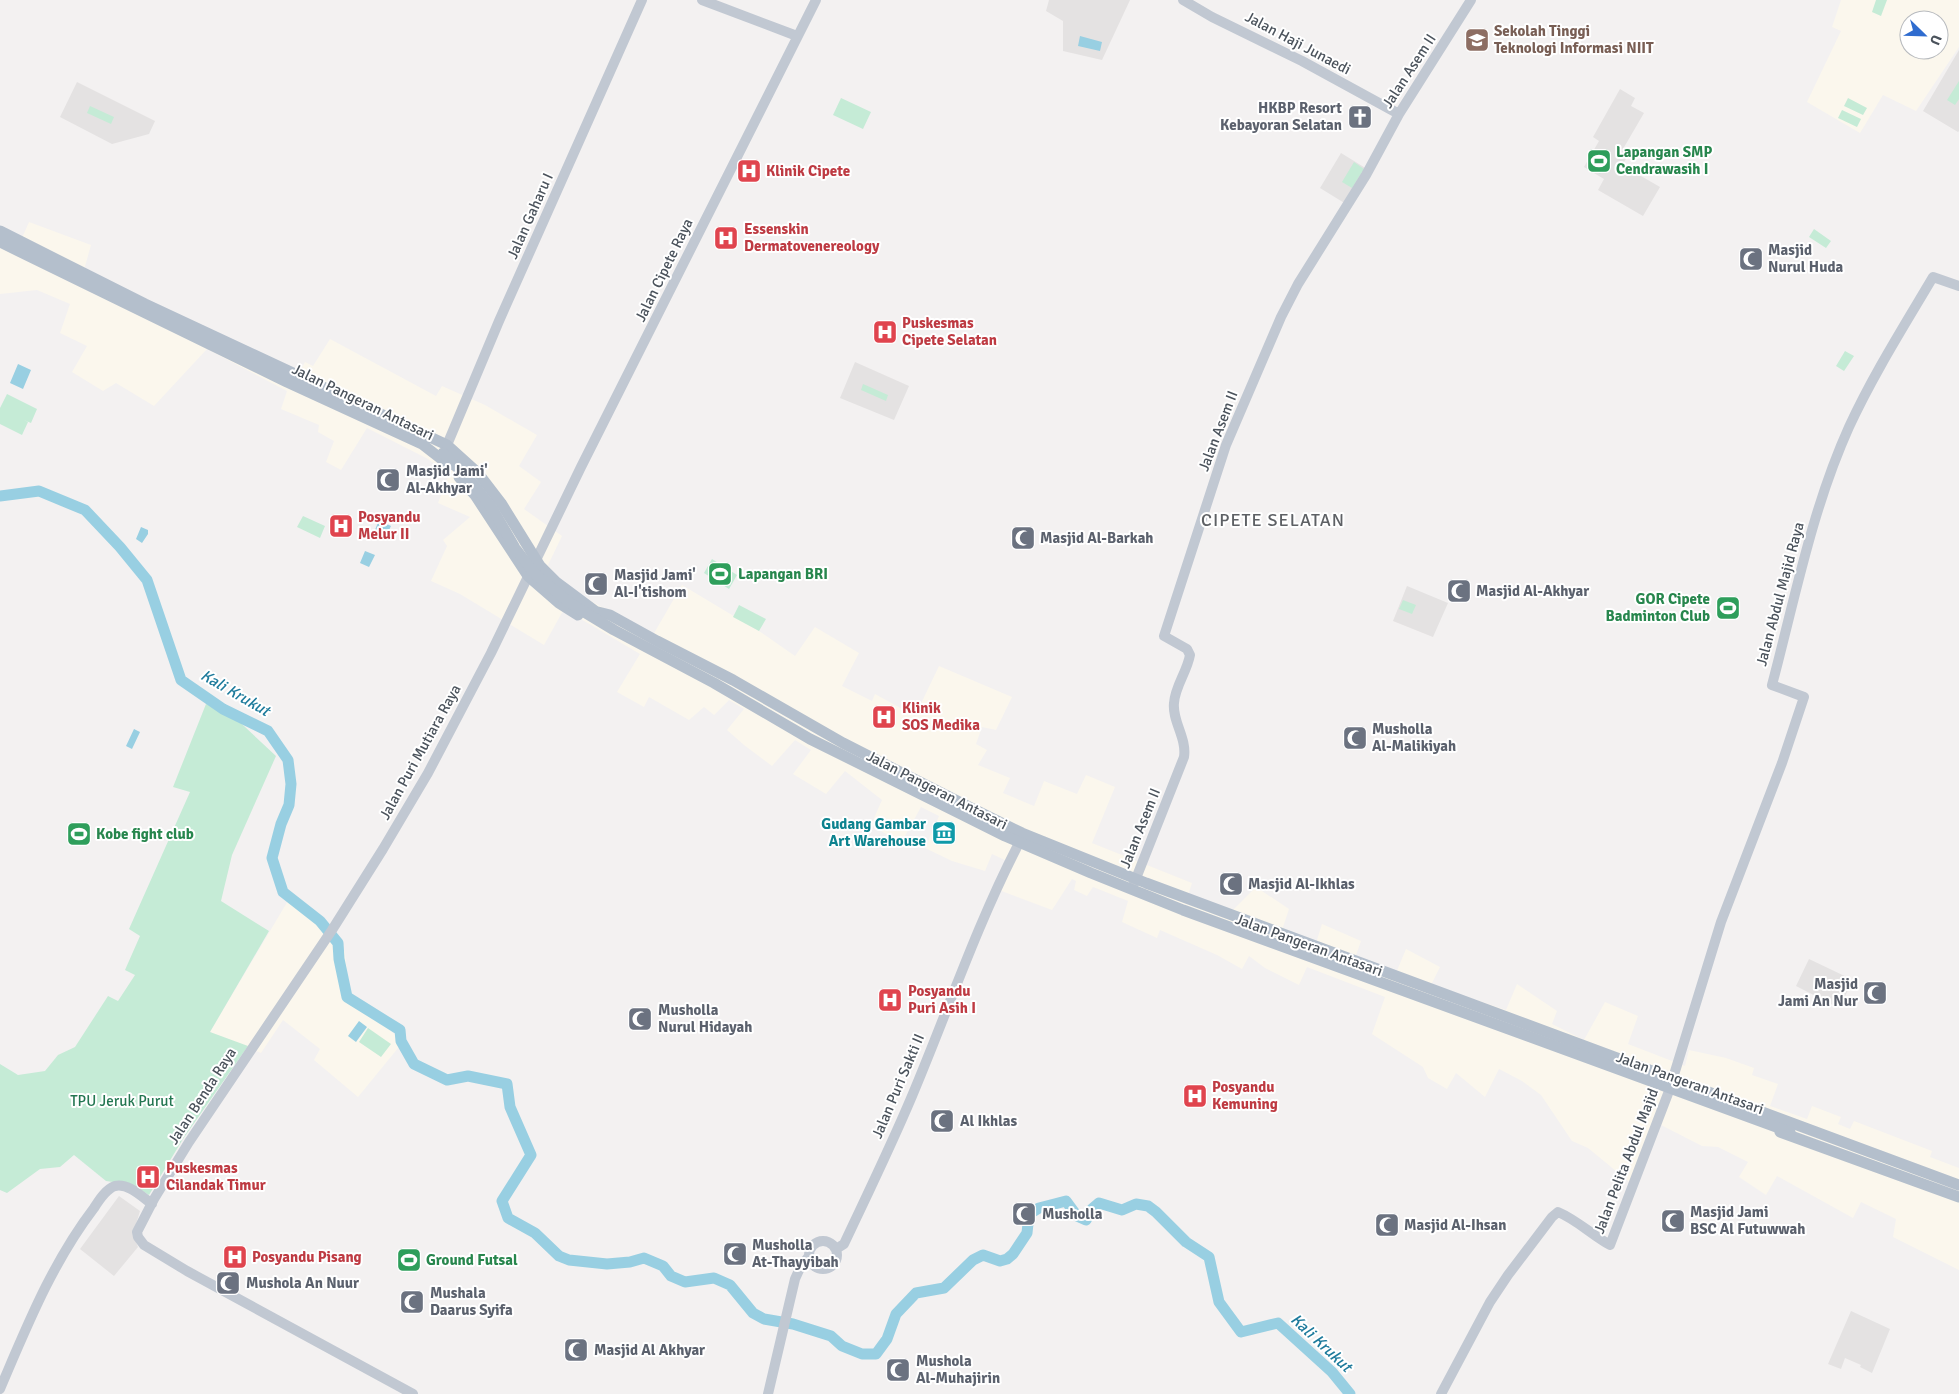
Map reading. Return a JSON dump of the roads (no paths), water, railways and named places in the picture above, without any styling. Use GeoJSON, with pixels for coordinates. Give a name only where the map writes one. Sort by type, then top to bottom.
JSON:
{"type":"FeatureCollection","features":[{"type":"Feature","properties":{"kind":"main road","name":"Jalan Pangeran Antasari"},"geometry":{"type":"LineString","coordinates":[[0,231],[145,304],[445,449],[478,473],[501,503],[538,560],[556,582],[594,611],[610,615],[734,680],[843,743],[1022,833],[1135,879],[1673,1078],[1959,1187]]}},
{"type":"Feature","properties":{"kind":"main road","name":"Jalan Pangeran Antasari"},"geometry":{"type":"LineString","coordinates":[[0,242],[287,382],[422,444],[449,466],[476,495],[528,576],[559,603],[612,635],[736,699],[831,754],[1017,847],[1213,925],[1959,1196]]}},
{"type":"Feature","properties":{"kind":"main road"},"geometry":{"type":"LineString","coordinates":[[422,444],[445,449],[492,508],[515,548],[534,573],[548,587],[571,604],[614,630],[714,682],[810,739],[974,821],[1092,873],[1183,910],[1959,1196]]}},
{"type":"Feature","properties":{"kind":"main road"},"geometry":{"type":"LineString","coordinates":[[594,611],[606,620],[724,682],[812,732],[1008,831],[1093,868],[1304,949],[1959,1187]]}},
{"type":"Feature","properties":{"kind":"main road"},"geometry":{"type":"LineString","coordinates":[[946,810],[952,798]]}},
{"type":"Feature","properties":{"kind":"main road"},"geometry":{"type":"LineString","coordinates":[[1213,925],[1218,910]]}},
{"type":"Feature","properties":{"kind":"street","name":"Jalan Gaharu I"},"geometry":{"type":"LineString","coordinates":[[445,449],[507,303],[642,0]]}},
{"type":"Feature","properties":{"kind":"street"},"geometry":{"type":"LineString","coordinates":[[702,0],[797,36]]}},
{"type":"Feature","properties":{"kind":"street","name":"Jalan Cipete Raya"},"geometry":{"type":"LineString","coordinates":[[528,576],[538,560],[816,0]]}},
{"type":"Feature","properties":{"kind":"street","name":"Jalan Haji Junaedi"},"geometry":{"type":"LineString","coordinates":[[1182,0],[1212,17],[1302,61],[1399,114]]}},
{"type":"Feature","properties":{"kind":"street","name":"Jalan Asem II"},"geometry":{"type":"LineString","coordinates":[[1130,893],[1184,757],[1185,747],[1174,702],[1190,655],[1187,649],[1164,636],[1226,445],[1281,316],[1298,284],[1366,175],[1399,114],[1471,0]]}},
{"type":"Feature","properties":{"kind":"street","name":"Jalan Abdul Majid Raya"},"geometry":{"type":"LineString","coordinates":[[1673,1078],[1721,922],[1782,763],[1804,696],[1772,685],[1808,544],[1834,465],[1849,427],[1868,389],[1933,278],[1959,286]]}},
{"type":"Feature","properties":{"kind":"street","name":"Jalan Puri Mutiara Raya"},"geometry":{"type":"LineString","coordinates":[[330,933],[430,770],[491,653],[528,576]]}},
{"type":"Feature","properties":{"kind":"street","name":"Jalan Puri Sakti II"},"geometry":{"type":"LineString","coordinates":[[836,1250],[844,1244],[876,1177],[911,1098],[993,897],[1017,847]]}},
{"type":"Feature","properties":{"kind":"street","name":"Jalan Benda Raya"},"geometry":{"type":"LineString","coordinates":[[330,933],[201,1123],[137,1232],[144,1245],[215,1287],[414,1394]]}},
{"type":"Feature","properties":{"kind":"street","name":"Jalan Pelita Abdul Majid"},"geometry":{"type":"LineString","coordinates":[[1441,1394],[1495,1294],[1552,1216],[1558,1212],[1564,1214],[1595,1237],[1610,1245],[1673,1078]]}},
{"type":"Feature","properties":{"kind":"street"},"geometry":{"type":"LineString","coordinates":[[0,1389],[56,1265],[75,1232],[100,1200],[112,1188],[121,1186],[130,1188],[152,1204]]}},
{"type":"Feature","properties":{"kind":"street"},"geometry":{"type":"LineString","coordinates":[[768,1394],[787,1311],[800,1268],[809,1256],[811,1247],[820,1241],[830,1242],[836,1250],[836,1261],[828,1268],[816,1267],[811,1262],[809,1256]]}},
{"type":"Feature","properties":{"kind":"water"},"geometry":{"type":"Polygon","coordinates":[[[1080,36],[1102,42],[1100,51],[1078,46],[1080,36]]]}},
{"type":"Feature","properties":{"kind":"water"},"geometry":{"type":"Polygon","coordinates":[[[18,364],[31,370],[23,389],[10,383],[18,364]]]}},
{"type":"Feature","properties":{"kind":"water"},"geometry":{"type":"Polygon","coordinates":[[[379,520],[391,526],[386,536],[375,530],[379,520]]]}},
{"type":"Feature","properties":{"kind":"water"},"geometry":{"type":"Polygon","coordinates":[[[141,527],[148,530],[148,534],[142,543],[136,539],[141,527]]]}},
{"type":"Feature","properties":{"kind":"water"},"geometry":{"type":"Polygon","coordinates":[[[365,551],[375,555],[369,567],[360,563],[365,551]]]}},
{"type":"Feature","properties":{"kind":"water"},"geometry":{"type":"Polygon","coordinates":[[[134,729],[140,732],[132,749],[126,746],[134,729]]]}},
{"type":"Feature","properties":{"kind":"water"},"geometry":{"type":"Polygon","coordinates":[[[359,1021],[367,1027],[356,1042],[348,1036],[359,1021]]]}},
{"type":"Feature","properties":{"kind":"waterway","name":"Kali Krukut"},"geometry":{"type":"LineString","coordinates":[[0,496],[39,491],[85,510],[120,547],[147,580],[181,680],[223,709],[268,731],[288,760],[291,784],[289,805],[281,824],[272,858],[283,892],[320,921],[338,943],[339,959],[347,997],[400,1030],[401,1041],[414,1064],[447,1080],[468,1076],[507,1084],[510,1107],[531,1155],[502,1201],[508,1218],[535,1233],[559,1256],[569,1260],[607,1264],[630,1262],[644,1258],[663,1266],[671,1276],[685,1282],[714,1278],[730,1285],[753,1313],[764,1319],[793,1324],[831,1336],[842,1346],[862,1354],[876,1354],[887,1339],[896,1314],[916,1293],[944,1288],[973,1260],[983,1255],[1000,1261],[1007,1259],[1013,1254],[1027,1233],[1029,1214],[1039,1208],[1066,1201],[1077,1216],[1086,1220],[1092,1209],[1099,1203],[1122,1210],[1136,1204],[1148,1206],[1186,1242],[1209,1257],[1219,1302],[1241,1332],[1278,1323],[1332,1372],[1350,1394]]}},
{"type":"Feature","properties":{"kind":"place","name":"Sekolah Tinggi Teknologi Informasi NIIT"},"geometry":{"type":"Point","coordinates":[1477,40]}},
{"type":"Feature","properties":{"kind":"place","name":"HKBP Resort Kebayoran Selatan"},"geometry":{"type":"Point","coordinates":[1360,117]}},
{"type":"Feature","properties":{"kind":"place","name":"Lapangan SMP Cendrawasih I"},"geometry":{"type":"Point","coordinates":[1599,161]}},
{"type":"Feature","properties":{"kind":"place","name":"Klinik Cipete"},"geometry":{"type":"Point","coordinates":[749,171]}},
{"type":"Feature","properties":{"kind":"place","name":"Essenskin Dermatovenereology"},"geometry":{"type":"Point","coordinates":[726,238]}},
{"type":"Feature","properties":{"kind":"place","name":"Masjid Nurul Huda"},"geometry":{"type":"Point","coordinates":[1751,259]}},
{"type":"Feature","properties":{"kind":"place","name":"Puskesmas Cipete Selatan"},"geometry":{"type":"Point","coordinates":[885,332]}},
{"type":"Feature","properties":{"kind":"place","name":"Masjid Jami' Al-Akhyar"},"geometry":{"type":"Point","coordinates":[388,480]}},
{"type":"Feature","properties":{"kind":"place","name":"Posyandu Melur II"},"geometry":{"type":"Point","coordinates":[341,526]}},
{"type":"Feature","properties":{"kind":"place","name":"Masjid Al-Barkah"},"geometry":{"type":"Point","coordinates":[1023,538]}},
{"type":"Feature","properties":{"kind":"place","name":"Lapangan BRI"},"geometry":{"type":"Point","coordinates":[720,574]}},
{"type":"Feature","properties":{"kind":"place","name":"Masjid Jami' Al-I'tishom"},"geometry":{"type":"Point","coordinates":[596,584]}},
{"type":"Feature","properties":{"kind":"place","name":"Masjid Al-Akhyar"},"geometry":{"type":"Point","coordinates":[1459,591]}},
{"type":"Feature","properties":{"kind":"place","name":"GOR Cipete Badminton Club"},"geometry":{"type":"Point","coordinates":[1728,608]}},
{"type":"Feature","properties":{"kind":"place","name":"Klinik SOS Medika"},"geometry":{"type":"Point","coordinates":[884,717]}},
{"type":"Feature","properties":{"kind":"place","name":"Musholla Al-Malikiyah"},"geometry":{"type":"Point","coordinates":[1355,738]}},
{"type":"Feature","properties":{"kind":"place","name":"Gudang Gambar Art Warehouse"},"geometry":{"type":"Point","coordinates":[944,833]}},
{"type":"Feature","properties":{"kind":"place","name":"Kobe fight club"},"geometry":{"type":"Point","coordinates":[79,834]}},
{"type":"Feature","properties":{"kind":"place","name":"Masjid Al-Ikhlas"},"geometry":{"type":"Point","coordinates":[1231,884]}},
{"type":"Feature","properties":{"kind":"place","name":"Masjid Jami An Nur"},"geometry":{"type":"Point","coordinates":[1875,993]}},
{"type":"Feature","properties":{"kind":"place","name":"Posyandu Puri Asih I"},"geometry":{"type":"Point","coordinates":[890,1000]}},
{"type":"Feature","properties":{"kind":"place","name":"Musholla Nurul Hidayah"},"geometry":{"type":"Point","coordinates":[640,1019]}},
{"type":"Feature","properties":{"kind":"place","name":"Posyandu Kemuning"},"geometry":{"type":"Point","coordinates":[1195,1096]}},
{"type":"Feature","properties":{"kind":"place","name":"Al Ikhlas"},"geometry":{"type":"Point","coordinates":[942,1121]}},
{"type":"Feature","properties":{"kind":"place","name":"Puskesmas Cilandak Timur"},"geometry":{"type":"Point","coordinates":[148,1177]}},
{"type":"Feature","properties":{"kind":"place","name":"Musholla"},"geometry":{"type":"Point","coordinates":[1024,1214]}},
{"type":"Feature","properties":{"kind":"place","name":"Masjid Jami BSC Al Futuwwah"},"geometry":{"type":"Point","coordinates":[1673,1221]}},
{"type":"Feature","properties":{"kind":"place","name":"Masjid Al-Ihsan"},"geometry":{"type":"Point","coordinates":[1387,1225]}},
{"type":"Feature","properties":{"kind":"place","name":"Musholla At-Thayyibah"},"geometry":{"type":"Point","coordinates":[735,1254]}},
{"type":"Feature","properties":{"kind":"place","name":"Posyandu Pisang"},"geometry":{"type":"Point","coordinates":[235,1257]}},
{"type":"Feature","properties":{"kind":"place","name":"Ground Futsal"},"geometry":{"type":"Point","coordinates":[409,1260]}},
{"type":"Feature","properties":{"kind":"place","name":"Mushola An Nuur"},"geometry":{"type":"Point","coordinates":[228,1283]}},
{"type":"Feature","properties":{"kind":"place","name":"Mushala Daarus Syifa"},"geometry":{"type":"Point","coordinates":[412,1302]}},
{"type":"Feature","properties":{"kind":"place","name":"Masjid Al Akhyar"},"geometry":{"type":"Point","coordinates":[576,1350]}},
{"type":"Feature","properties":{"kind":"place","name":"Mushola Al-Muhajirin"},"geometry":{"type":"Point","coordinates":[898,1370]}},
{"type":"Feature","properties":{"kind":"district","name":"CIPETE SELATAN"},"geometry":{"type":"Point","coordinates":[1273,520]}},
{"type":"Feature","properties":{"kind":"park label","name":"TPU Jeruk Purut"},"geometry":{"type":"Point","coordinates":[122,1101]}}]}
